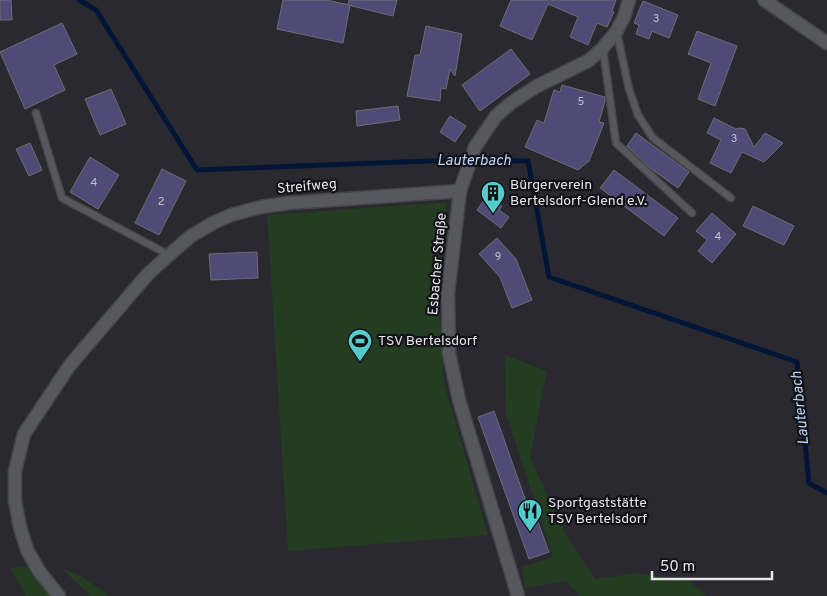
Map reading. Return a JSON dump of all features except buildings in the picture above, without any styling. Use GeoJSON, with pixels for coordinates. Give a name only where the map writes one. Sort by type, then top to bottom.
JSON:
{"type":"FeatureCollection","features":[{"type":"Feature","properties":{"kind":"street","name":"Esbacher Straße"},"geometry":{"type":"LineString","coordinates":[[518,596],[459,400],[449,354],[448,293],[460,191],[475,147],[496,116],[511,103],[538,86],[588,61],[602,49],[616,32],[624,17],[629,0]]}},
{"type":"Feature","properties":{"kind":"street"},"geometry":{"type":"LineString","coordinates":[[764,0],[827,43]]}},
{"type":"Feature","properties":{"kind":"street","name":"Streifweg"},"geometry":{"type":"LineString","coordinates":[[59,596],[39,571],[27,550],[20,527],[15,501],[15,471],[24,434],[70,365],[147,275],[191,236],[231,215],[261,207],[289,203],[460,191]]}},
{"type":"Feature","properties":{"kind":"lane"},"geometry":{"type":"LineString","coordinates":[[616,32],[629,88],[638,115],[653,138],[731,198]]}},
{"type":"Feature","properties":{"kind":"lane"},"geometry":{"type":"LineString","coordinates":[[602,49],[616,143],[692,213]]}},
{"type":"Feature","properties":{"kind":"lane"},"geometry":{"type":"LineString","coordinates":[[36,112],[62,198],[168,255]]}},
{"type":"Feature","properties":{"kind":"green space","name":"TSV Bertelsdorf"},"geometry":{"type":"Polygon","coordinates":[[[446,202],[438,283],[444,383],[488,535],[288,551],[267,215],[446,202]]]}},
{"type":"Feature","properties":{"kind":"green space"},"geometry":{"type":"Polygon","coordinates":[[[505,355],[547,371],[530,457],[564,531],[595,579],[637,573],[690,581],[706,596],[580,596],[566,581],[525,588],[522,567],[553,557],[506,414],[505,355]]]}},
{"type":"Feature","properties":{"kind":"green space"},"geometry":{"type":"Polygon","coordinates":[[[29,566],[50,596],[26,596],[10,568],[29,566]]]}},
{"type":"Feature","properties":{"kind":"green space"},"geometry":{"type":"Polygon","coordinates":[[[63,570],[76,573],[110,596],[91,596],[63,570]]]}},
{"type":"Feature","properties":{"kind":"waterway","name":"Lauterbach"},"geometry":{"type":"LineString","coordinates":[[79,0],[96,10],[197,170],[454,160],[528,161],[549,277],[797,362],[809,483],[827,493]]}},
{"type":"Feature","properties":{"kind":"place","name":"Bürgerverein Bertelsdorf-Glend e.V."},"geometry":{"type":"Point","coordinates":[493,214]}},
{"type":"Feature","properties":{"kind":"place","name":"TSV Bertelsdorf"},"geometry":{"type":"Point","coordinates":[360,362]}},
{"type":"Feature","properties":{"kind":"place","name":"Sportgaststätte TSV Bertelsdorf"},"geometry":{"type":"Point","coordinates":[530,532]}}]}
